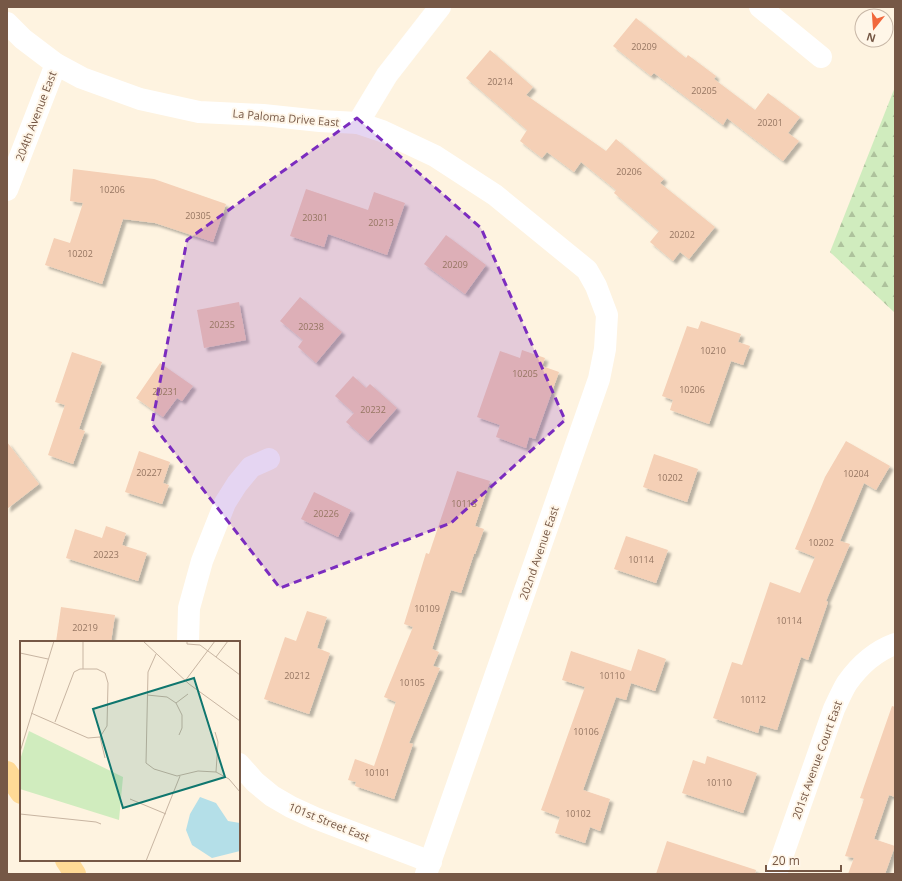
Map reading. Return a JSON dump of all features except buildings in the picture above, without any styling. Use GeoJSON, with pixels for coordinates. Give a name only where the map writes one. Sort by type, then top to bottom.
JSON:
{"type":"FeatureCollection","features":[{"type":"Feature","properties":{"kind":"main road"},"geometry":{"type":"LineString","coordinates":[[7,772],[20,792]]}},
{"type":"Feature","properties":{"kind":"main road"},"geometry":{"type":"LineString","coordinates":[[67,861],[75,874]]}},
{"type":"Feature","properties":{"kind":"street"},"geometry":{"type":"LineString","coordinates":[[358,123],[387,75],[440,7]]}},
{"type":"Feature","properties":{"kind":"street"},"geometry":{"type":"LineString","coordinates":[[760,7],[821,57]]}},
{"type":"Feature","properties":{"kind":"street","name":"La Paloma Drive East"},"geometry":{"type":"LineString","coordinates":[[7,23],[23,39],[56,64],[82,78],[140,99],[199,112],[263,115],[358,123],[382,131],[435,156],[496,195],[554,243]]}},
{"type":"Feature","properties":{"kind":"street","name":"204th Avenue East"},"geometry":{"type":"LineString","coordinates":[[7,190],[56,64]]}},
{"type":"Feature","properties":{"kind":"street","name":"202nd Avenue East"},"geometry":{"type":"LineString","coordinates":[[429,868],[599,380],[604,356],[607,315],[596,286],[587,270],[554,243]]}},
{"type":"Feature","properties":{"kind":"street"},"geometry":{"type":"LineString","coordinates":[[188,641],[189,608],[202,561],[225,503],[236,484],[251,467],[269,459]]}},
{"type":"Feature","properties":{"kind":"street","name":"201st Avenue Court East"},"geometry":{"type":"LineString","coordinates":[[776,874],[834,709],[847,684],[866,661],[885,648],[895,644]]}},
{"type":"Feature","properties":{"kind":"street","name":"101st Street East"},"geometry":{"type":"LineString","coordinates":[[240,765],[255,782],[272,796],[291,807],[429,868]]}},
{"type":"Feature","properties":{"kind":"highlighted area"},"geometry":{"type":"Polygon","coordinates":[[[357,118],[481,228],[565,420],[451,523],[280,588],[152,424],[187,240],[357,118]]]}},
{"type":"Feature","properties":{"kind":"green space"},"geometry":{"type":"Polygon","coordinates":[[[895,87],[895,313],[830,252],[895,87]]]}}]}
